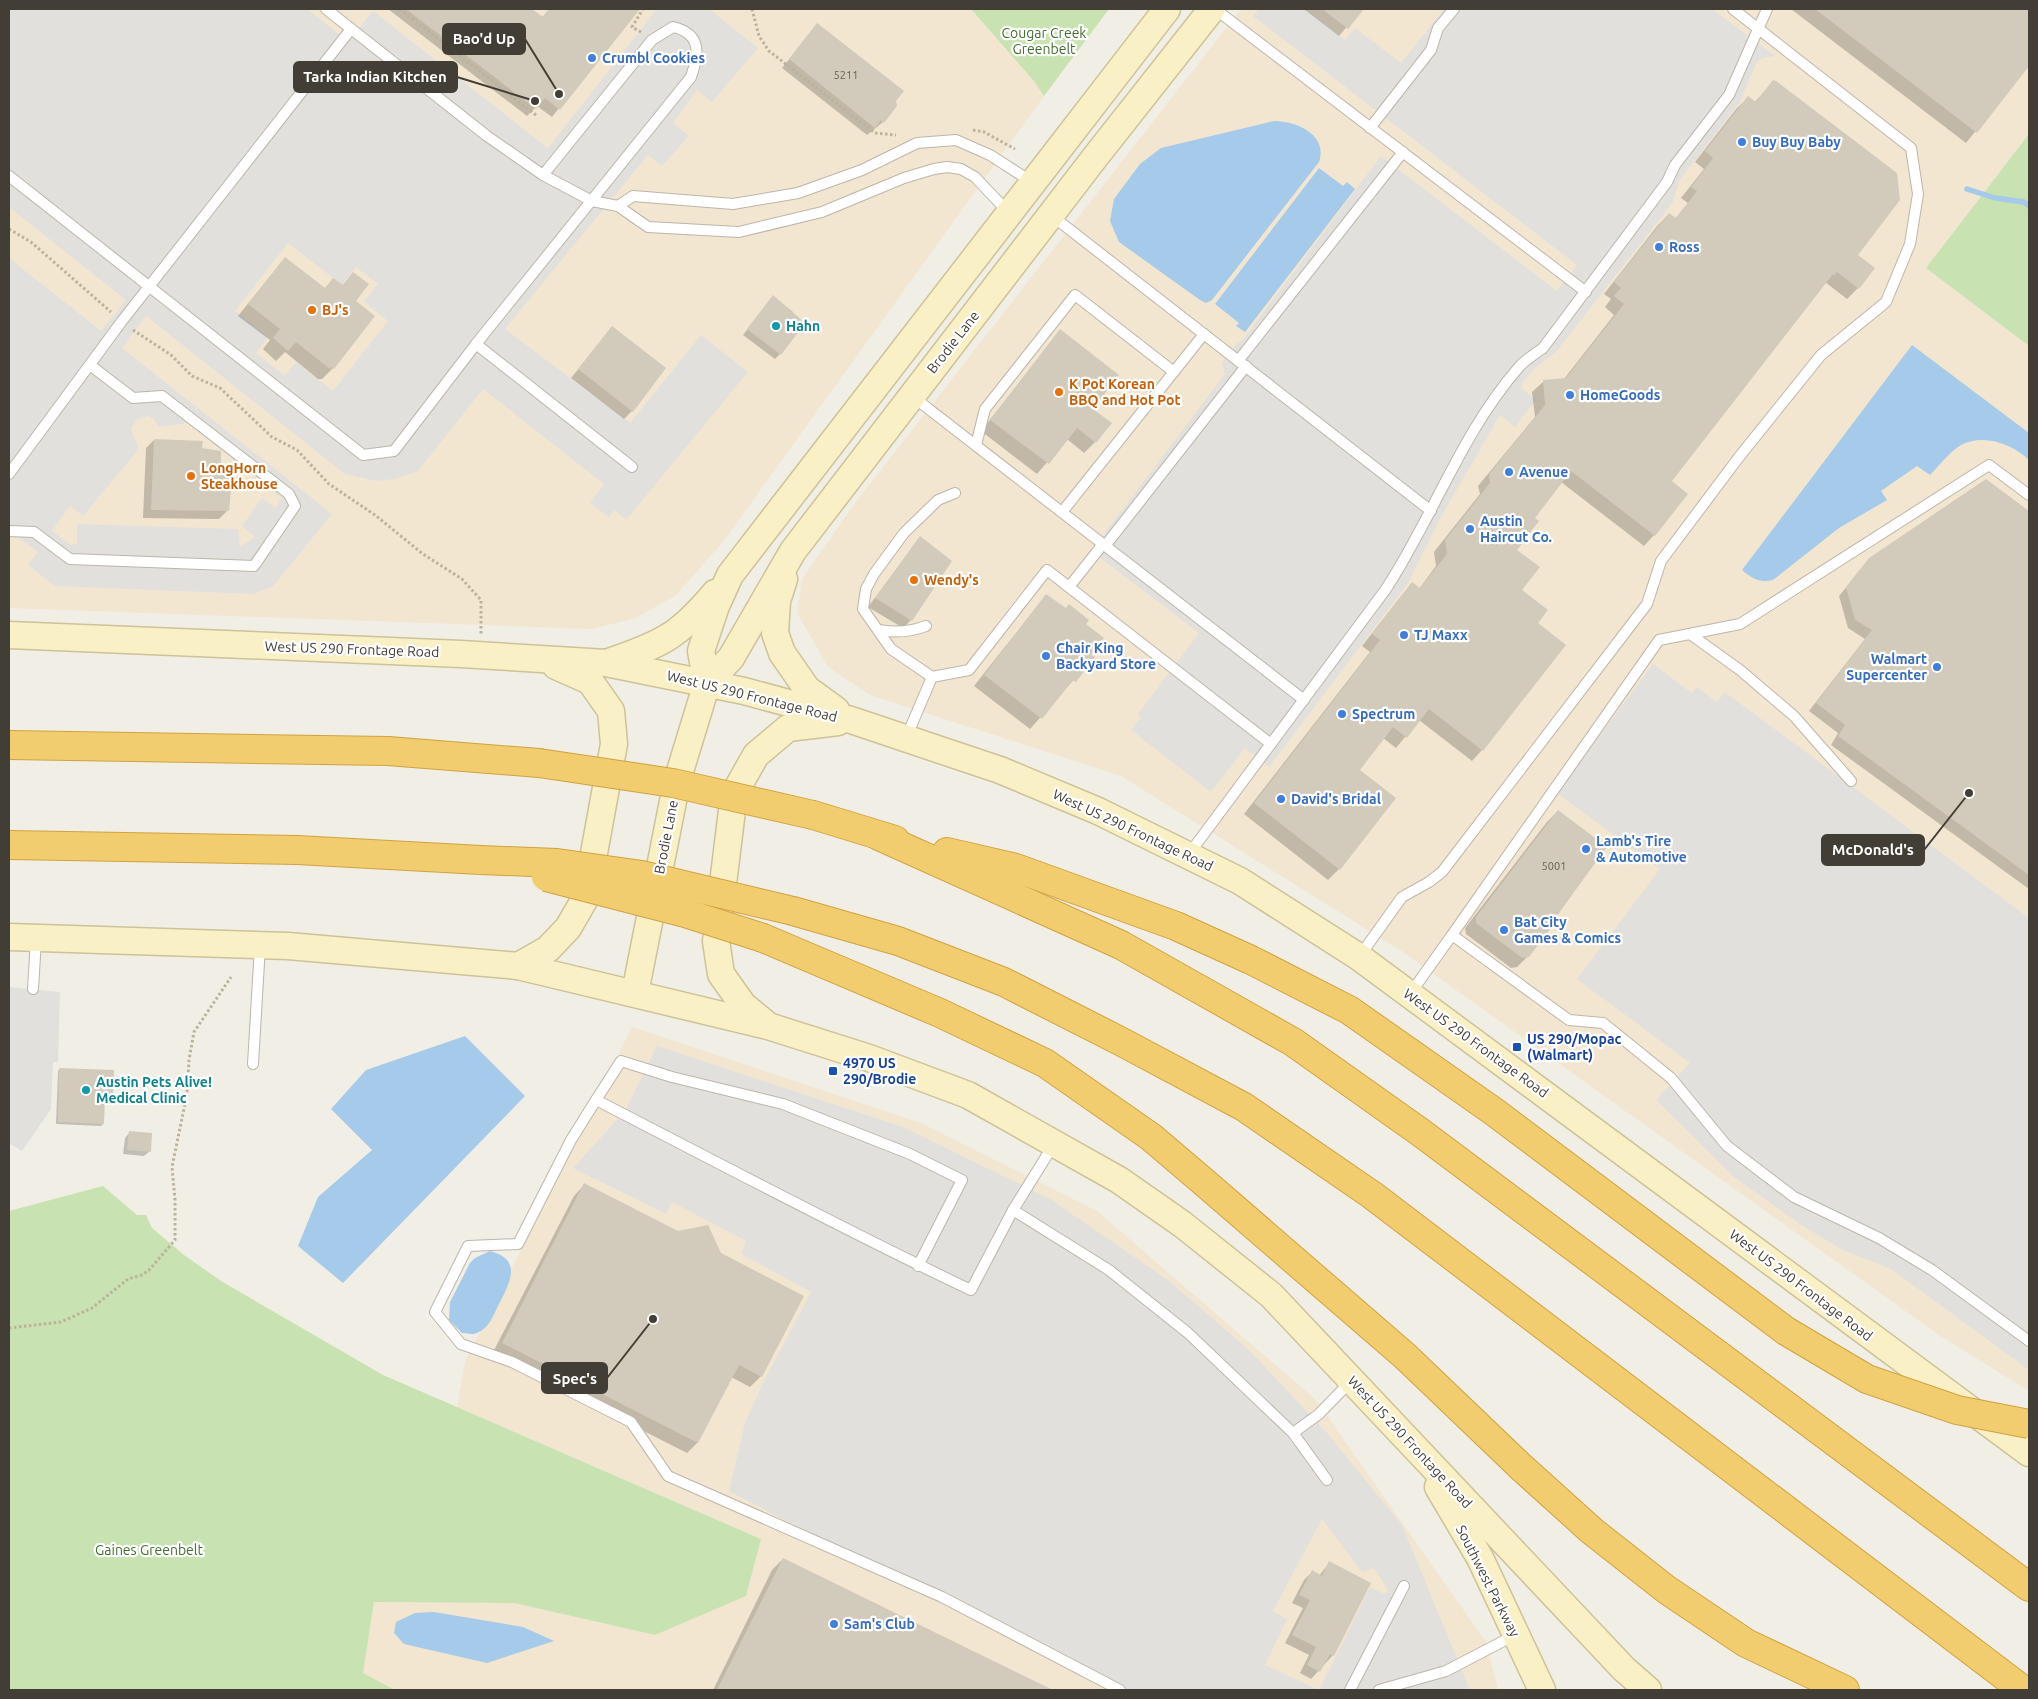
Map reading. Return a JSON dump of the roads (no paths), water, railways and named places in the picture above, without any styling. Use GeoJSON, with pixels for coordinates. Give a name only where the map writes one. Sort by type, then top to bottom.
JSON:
{"type":"FeatureCollection","features":[{"type":"Feature","properties":{"kind":"highway"},"geometry":{"type":"LineString","coordinates":[[9,733],[101,746]]}},
{"type":"Feature","properties":{"kind":"highway"},"geometry":{"type":"LineString","coordinates":[[9,746],[388,751],[539,763],[672,784],[813,816],[879,836],[1016,868],[1176,926],[1251,960],[1348,1010],[1509,1122],[1786,1331],[1867,1379],[1957,1410],[2029,1424]]}},
{"type":"Feature","properties":{"kind":"highway"},"geometry":{"type":"LineString","coordinates":[[879,836],[1121,945],[1293,1042],[1428,1138],[2029,1587]]}},
{"type":"Feature","properties":{"kind":"highway"},"geometry":{"type":"LineString","coordinates":[[9,845],[297,850],[558,863],[642,875],[793,911],[898,941],[1004,982],[1244,1107],[1372,1195],[2023,1690]]}},
{"type":"Feature","properties":{"kind":"highway"},"geometry":{"type":"LineString","coordinates":[[482,860],[685,913],[763,938],[940,1013],[1046,1063],[1151,1138],[1205,1182],[1405,1356],[1521,1467],[1592,1530],[1667,1590],[1746,1643],[1845,1690]]}},
{"type":"Feature","properties":{"kind":"main road","name":"Brodie Lane"},"geometry":{"type":"LineString","coordinates":[[635,993],[677,781],[706,682],[701,651],[716,606],[730,575],[1167,9]]}},
{"type":"Feature","properties":{"kind":"main road","name":"Brodie Lane"},"geometry":{"type":"LineString","coordinates":[[706,682],[731,658],[793,550],[1051,215],[1213,9]]}},
{"type":"Feature","properties":{"kind":"main road"},"geometry":{"type":"LineString","coordinates":[[1051,215],[1045,206],[1046,199],[1062,169],[1100,119],[1111,99],[1115,77]]}},
{"type":"Feature","properties":{"kind":"main road"},"geometry":{"type":"LineString","coordinates":[[793,550],[777,601],[775,633],[782,653],[807,689],[851,720]]}},
{"type":"Feature","properties":{"kind":"main road"},"geometry":{"type":"LineString","coordinates":[[606,663],[646,650],[670,638],[696,616],[730,575]]}},
{"type":"Feature","properties":{"kind":"main road","name":"West US 290 Frontage Road"},"geometry":{"type":"LineString","coordinates":[[9,635],[537,658],[606,663],[706,682],[851,720],[1000,770],[1098,810],[1240,881],[1359,957],[2029,1453]]}},
{"type":"Feature","properties":{"kind":"main road"},"geometry":{"type":"LineString","coordinates":[[518,966],[548,949],[568,928],[586,897],[614,744],[611,710],[590,681],[537,658]]}},
{"type":"Feature","properties":{"kind":"main road"},"geometry":{"type":"LineString","coordinates":[[768,1026],[743,1005],[721,974],[716,941],[734,794],[756,756],[788,728],[851,720]]}},
{"type":"Feature","properties":{"kind":"main road","name":"West US 290 Frontage Road"},"geometry":{"type":"LineString","coordinates":[[9,937],[370,952],[518,966],[768,1026],[869,1058],[968,1095],[1119,1180],[1182,1224],[1271,1295],[1624,1669],[1648,1690]]}},
{"type":"Feature","properties":{"kind":"main road","name":"Southwest Parkway"},"geometry":{"type":"LineString","coordinates":[[1415,1447],[1480,1558],[1542,1690]]}},
{"type":"Feature","properties":{"kind":"lane"},"geometry":{"type":"LineString","coordinates":[[326,9],[487,136],[543,175],[592,201],[618,206],[648,227],[739,232],[822,212],[904,178],[934,169],[947,168],[960,169],[975,177],[1009,213]]}},
{"type":"Feature","properties":{"kind":"lane"},"geometry":{"type":"LineString","coordinates":[[1213,9],[1586,292]]}},
{"type":"Feature","properties":{"kind":"lane"},"geometry":{"type":"LineString","coordinates":[[1370,128],[1431,50],[1438,28],[1454,9]]}},
{"type":"Feature","properties":{"kind":"lane"},"geometry":{"type":"LineString","coordinates":[[1359,957],[1402,897],[1429,882],[1442,872],[1647,604],[1661,561],[1739,457],[1822,355],[1886,302],[1910,244],[1918,194],[1912,148],[1733,9]]}},
{"type":"Feature","properties":{"kind":"lane"},"geometry":{"type":"LineString","coordinates":[[1188,855],[1386,589],[1486,410],[1520,365],[1543,348],[1667,182],[1675,165],[1729,95],[1767,9]]}},
{"type":"Feature","properties":{"kind":"lane"},"geometry":{"type":"LineString","coordinates":[[9,176],[363,455],[394,451],[476,344],[691,77],[698,57],[694,40],[684,29],[673,27],[652,40],[543,175]]}},
{"type":"Feature","properties":{"kind":"lane"},"geometry":{"type":"LineString","coordinates":[[9,474],[149,287],[351,29]]}},
{"type":"Feature","properties":{"kind":"lane"},"geometry":{"type":"LineString","coordinates":[[618,206],[632,196],[733,204],[798,193],[862,170],[917,143],[956,140],[990,155],[1033,182]]}},
{"type":"Feature","properties":{"kind":"lane"},"geometry":{"type":"LineString","coordinates":[[1069,588],[1104,545],[1403,152]]}},
{"type":"Feature","properties":{"kind":"lane"},"geometry":{"type":"LineString","coordinates":[[1051,215],[1431,511]]}},
{"type":"Feature","properties":{"kind":"lane"},"geometry":{"type":"LineString","coordinates":[[976,445],[985,409],[1075,295],[1174,372]]}},
{"type":"Feature","properties":{"kind":"lane"},"geometry":{"type":"LineString","coordinates":[[1062,512],[1204,334]]}},
{"type":"Feature","properties":{"kind":"lane"},"geometry":{"type":"LineString","coordinates":[[476,344],[632,467]]}},
{"type":"Feature","properties":{"kind":"lane"},"geometry":{"type":"LineString","coordinates":[[9,531],[34,532],[70,559],[254,566],[295,506],[289,494],[162,396],[133,398],[90,365]]}},
{"type":"Feature","properties":{"kind":"lane"},"geometry":{"type":"LineString","coordinates":[[912,396],[1304,700]]}},
{"type":"Feature","properties":{"kind":"lane"},"geometry":{"type":"LineString","coordinates":[[1410,994],[1659,640],[1740,624],[1989,465],[2029,495]]}},
{"type":"Feature","properties":{"kind":"lane"},"geometry":{"type":"LineString","coordinates":[[955,493],[938,500],[904,533],[874,574],[866,589],[863,609],[891,649],[932,677],[969,670],[1047,570],[1271,744]]}},
{"type":"Feature","properties":{"kind":"lane"},"geometry":{"type":"LineString","coordinates":[[878,630],[892,633],[913,631],[926,626]]}},
{"type":"Feature","properties":{"kind":"lane"},"geometry":{"type":"LineString","coordinates":[[1690,634],[1740,670],[1794,716],[1851,780]]}},
{"type":"Feature","properties":{"kind":"lane"},"geometry":{"type":"LineString","coordinates":[[906,739],[932,677]]}},
{"type":"Feature","properties":{"kind":"lane"},"geometry":{"type":"LineString","coordinates":[[1452,935],[1570,1020],[1603,1022],[1671,1078],[1727,1146],[1794,1197],[1879,1238],[1932,1270],[2029,1341]]}},
{"type":"Feature","properties":{"kind":"lane"},"geometry":{"type":"LineString","coordinates":[[33,989],[36,938]]}},
{"type":"Feature","properties":{"kind":"lane"},"geometry":{"type":"LineString","coordinates":[[253,1064],[260,946]]}},
{"type":"Feature","properties":{"kind":"lane"},"geometry":{"type":"LineString","coordinates":[[918,1266],[962,1180],[910,1154],[783,1104],[672,1077],[621,1061],[571,1140],[518,1244],[468,1246],[435,1312],[460,1344],[512,1362],[630,1422],[668,1476],[942,1597],[1120,1690]]}},
{"type":"Feature","properties":{"kind":"lane"},"geometry":{"type":"LineString","coordinates":[[596,1100],[850,1233],[971,1290],[1013,1210],[1055,1143]]}},
{"type":"Feature","properties":{"kind":"lane"},"geometry":{"type":"LineString","coordinates":[[1013,1210],[1116,1276],[1188,1333],[1293,1433],[1327,1480]]}},
{"type":"Feature","properties":{"kind":"lane"},"geometry":{"type":"LineString","coordinates":[[1293,1433],[1319,1414],[1352,1380]]}},
{"type":"Feature","properties":{"kind":"lane"},"geometry":{"type":"LineString","coordinates":[[1350,1690],[1404,1586]]}},
{"type":"Feature","properties":{"kind":"lane"},"geometry":{"type":"LineString","coordinates":[[1379,1690],[1446,1671],[1516,1635]]}},
{"type":"Feature","properties":{"kind":"water"},"geometry":{"type":"Polygon","coordinates":[[[1274,121],[1292,124],[1309,131],[1319,144],[1321,152],[1319,162],[1212,300],[1206,303],[1200,300],[1119,242],[1110,221],[1114,199],[1140,164],[1161,148],[1274,121]]]}},
{"type":"Feature","properties":{"kind":"water"},"geometry":{"type":"Polygon","coordinates":[[[1319,168],[1343,186],[1347,182],[1355,189],[1245,332],[1236,326],[1239,323],[1215,304],[1319,168]]]}},
{"type":"Feature","properties":{"kind":"water"},"geometry":{"type":"Polygon","coordinates":[[[1912,345],[2029,433],[2029,460],[2015,449],[1988,440],[1979,440],[1961,445],[1930,475],[1917,466],[1881,491],[1887,500],[1839,528],[1773,580],[1760,581],[1750,576],[1742,570],[1912,345]]]}},
{"type":"Feature","properties":{"kind":"water"},"geometry":{"type":"Polygon","coordinates":[[[465,1036],[525,1096],[343,1283],[298,1246],[318,1197],[372,1150],[331,1109],[366,1070],[465,1036]]]}},
{"type":"Feature","properties":{"kind":"water"},"geometry":{"type":"Polygon","coordinates":[[[490,1251],[501,1255],[507,1260],[511,1274],[509,1281],[488,1325],[477,1333],[462,1333],[449,1320],[450,1302],[470,1263],[475,1258],[490,1251]]]}},
{"type":"Feature","properties":{"kind":"water"},"geometry":{"type":"Polygon","coordinates":[[[434,1612],[523,1627],[554,1641],[487,1663],[404,1644],[394,1633],[396,1622],[415,1613],[434,1612]]]}},
{"type":"Feature","properties":{"kind":"waterway"},"geometry":{"type":"LineString","coordinates":[[1967,189],[1995,198],[2024,202],[2029,206]]}},
{"type":"Feature","properties":{"kind":"place","name":"Crumbl Cookies"},"geometry":{"type":"Point","coordinates":[592,58]}},
{"type":"Feature","properties":{"kind":"place","name":"Bao'd Up"},"geometry":{"type":"Point","coordinates":[559,94]}},
{"type":"Feature","properties":{"kind":"place","name":"Tarka Indian Kitchen"},"geometry":{"type":"Point","coordinates":[535,101]}},
{"type":"Feature","properties":{"kind":"place","name":"Buy Buy Baby"},"geometry":{"type":"Point","coordinates":[1742,142]}},
{"type":"Feature","properties":{"kind":"place","name":"Ross"},"geometry":{"type":"Point","coordinates":[1659,247]}},
{"type":"Feature","properties":{"kind":"place","name":"BJ's"},"geometry":{"type":"Point","coordinates":[312,310]}},
{"type":"Feature","properties":{"kind":"place","name":"Hahn"},"geometry":{"type":"Point","coordinates":[776,326]}},
{"type":"Feature","properties":{"kind":"place","name":"K Pot Korean BBQ and Hot Pot"},"geometry":{"type":"Point","coordinates":[1059,392]}},
{"type":"Feature","properties":{"kind":"place","name":"HomeGoods"},"geometry":{"type":"Point","coordinates":[1570,395]}},
{"type":"Feature","properties":{"kind":"place","name":"Avenue"},"geometry":{"type":"Point","coordinates":[1509,472]}},
{"type":"Feature","properties":{"kind":"place","name":"LongHorn Steakhouse"},"geometry":{"type":"Point","coordinates":[191,476]}},
{"type":"Feature","properties":{"kind":"place","name":"Austin Haircut Co."},"geometry":{"type":"Point","coordinates":[1470,529]}},
{"type":"Feature","properties":{"kind":"place","name":"Wendy's"},"geometry":{"type":"Point","coordinates":[914,580]}},
{"type":"Feature","properties":{"kind":"place","name":"TJ Maxx"},"geometry":{"type":"Point","coordinates":[1404,635]}},
{"type":"Feature","properties":{"kind":"place","name":"Chair King Backyard Store"},"geometry":{"type":"Point","coordinates":[1046,656]}},
{"type":"Feature","properties":{"kind":"place","name":"Walmart Supercenter"},"geometry":{"type":"Point","coordinates":[1937,667]}},
{"type":"Feature","properties":{"kind":"place","name":"Spectrum"},"geometry":{"type":"Point","coordinates":[1342,714]}},
{"type":"Feature","properties":{"kind":"place","name":"McDonald's"},"geometry":{"type":"Point","coordinates":[1969,793]}},
{"type":"Feature","properties":{"kind":"place","name":"David's Bridal"},"geometry":{"type":"Point","coordinates":[1281,799]}},
{"type":"Feature","properties":{"kind":"place","name":"Lamb's Tire & Automotive"},"geometry":{"type":"Point","coordinates":[1586,849]}},
{"type":"Feature","properties":{"kind":"place","name":"Bat City Games & Comics"},"geometry":{"type":"Point","coordinates":[1504,930]}},
{"type":"Feature","properties":{"kind":"place","name":"US 290/Mopac (Walmart)"},"geometry":{"type":"Point","coordinates":[1517,1047]}},
{"type":"Feature","properties":{"kind":"place","name":"4970 US 290/Brodie"},"geometry":{"type":"Point","coordinates":[833,1071]}},
{"type":"Feature","properties":{"kind":"place","name":"Austin Pets Alive! Medical Clinic"},"geometry":{"type":"Point","coordinates":[86,1090]}},
{"type":"Feature","properties":{"kind":"place","name":"Spec's"},"geometry":{"type":"Point","coordinates":[653,1319]}},
{"type":"Feature","properties":{"kind":"place","name":"Sam's Club"},"geometry":{"type":"Point","coordinates":[834,1624]}},
{"type":"Feature","properties":{"kind":"park label","name":"Cougar Creek Greenbelt"},"geometry":{"type":"Point","coordinates":[1044,42]}},
{"type":"Feature","properties":{"kind":"park label","name":"Gaines Greenbelt"},"geometry":{"type":"Point","coordinates":[149,1550]}}]}
